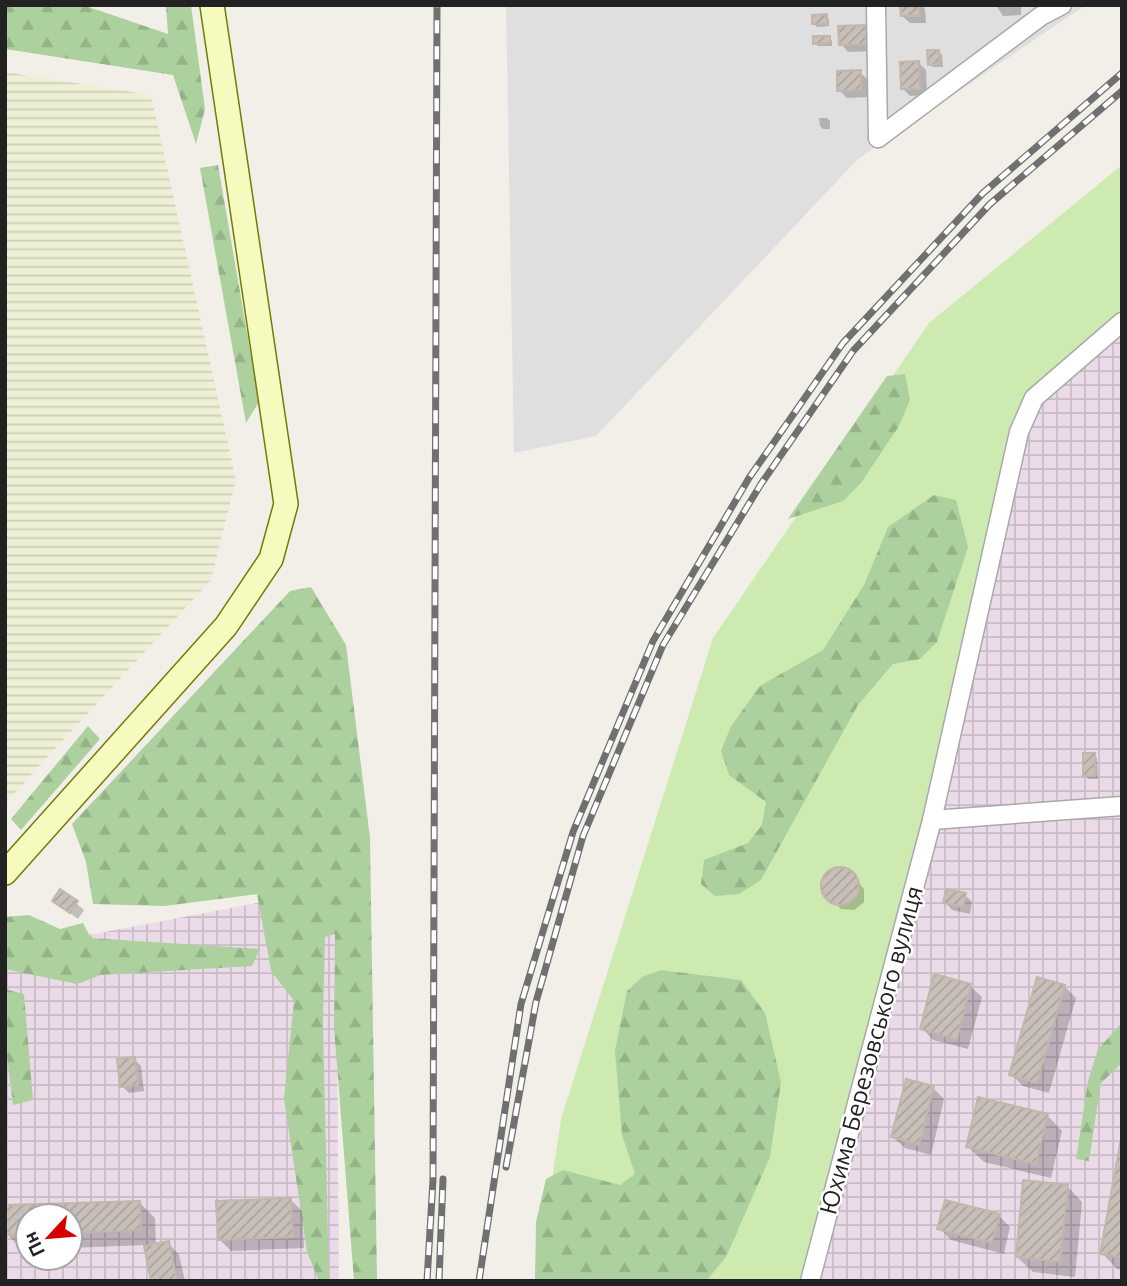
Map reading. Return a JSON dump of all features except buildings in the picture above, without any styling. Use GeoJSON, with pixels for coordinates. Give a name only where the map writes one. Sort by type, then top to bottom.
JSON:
{"type":"FeatureCollection","features":[{"type":"Feature","properties":{"kind":"main road"},"geometry":{"type":"LineString","coordinates":[[5,873],[226,626],[271,559],[286,504],[212,5]]}},
{"type":"Feature","properties":{"kind":"street"},"geometry":{"type":"LineString","coordinates":[[876,5],[878,138],[1041,11],[1062,5]]}},
{"type":"Feature","properties":{"kind":"street","name":"Юхима Березовського вулиця"},"geometry":{"type":"LineString","coordinates":[[810,1281],[932,820],[1020,432],[1034,398],[1122,322]]}},
{"type":"Feature","properties":{"kind":"street"},"geometry":{"type":"LineString","coordinates":[[932,820],[1122,806]]}},
{"type":"Feature","properties":{"kind":"shaded area"},"geometry":{"type":"Polygon","coordinates":[[[506,5],[1086,5],[858,159],[596,436],[514,453],[506,5]]]}},
{"type":"Feature","properties":{"kind":"shaded area"},"geometry":{"type":"Polygon","coordinates":[[[1122,322],[1122,1281],[810,1281],[1034,398],[1122,322]]]}},
{"type":"Feature","properties":{"kind":"shaded area"},"geometry":{"type":"Polygon","coordinates":[[[336,888],[339,1281],[5,1281],[5,918],[52,942],[336,888]]]}},
{"type":"Feature","properties":{"kind":"green space"},"geometry":{"type":"Polygon","coordinates":[[[5,5],[83,5],[168,34],[166,5],[191,5],[205,109],[196,144],[173,75],[5,49],[5,5]]]}},
{"type":"Feature","properties":{"kind":"green space"},"geometry":{"type":"Polygon","coordinates":[[[5,72],[151,95],[236,480],[211,580],[7,801],[5,72]]]}},
{"type":"Feature","properties":{"kind":"green space"},"geometry":{"type":"Polygon","coordinates":[[[218,165],[259,402],[246,423],[200,168],[218,165]]]}},
{"type":"Feature","properties":{"kind":"green space"},"geometry":{"type":"Polygon","coordinates":[[[1122,165],[1122,322],[1034,398],[810,1281],[537,1281],[561,1119],[713,638],[929,323],[1122,165]]]}},
{"type":"Feature","properties":{"kind":"green space"},"geometry":{"type":"Polygon","coordinates":[[[905,374],[910,400],[899,426],[861,483],[843,501],[788,519],[887,376],[905,374]]]}},
{"type":"Feature","properties":{"kind":"green space"},"geometry":{"type":"Polygon","coordinates":[[[934,495],[956,500],[968,547],[937,642],[920,659],[893,664],[858,705],[761,880],[739,894],[715,896],[701,884],[704,860],[748,843],[762,825],[766,802],[729,775],[721,751],[731,726],[760,686],[823,650],[864,585],[888,527],[934,495]]]}},
{"type":"Feature","properties":{"kind":"green space"},"geometry":{"type":"Polygon","coordinates":[[[311,587],[346,645],[370,838],[377,1281],[354,1281],[334,1027],[335,934],[325,937],[323,1024],[329,1281],[319,1281],[307,1252],[284,1098],[294,1001],[271,971],[257,894],[164,906],[93,904],[86,862],[72,824],[290,591],[311,587]]]}},
{"type":"Feature","properties":{"kind":"green space"},"geometry":{"type":"Polygon","coordinates":[[[88,726],[100,739],[21,830],[11,819],[88,726]]]}},
{"type":"Feature","properties":{"kind":"green space"},"geometry":{"type":"Polygon","coordinates":[[[29,915],[60,929],[83,923],[91,938],[260,949],[252,966],[101,975],[77,984],[5,969],[5,917],[29,915]]]}},
{"type":"Feature","properties":{"kind":"green space"},"geometry":{"type":"Polygon","coordinates":[[[661,970],[741,980],[765,1013],[781,1082],[770,1157],[726,1257],[706,1281],[535,1281],[536,1222],[546,1179],[563,1170],[620,1185],[635,1174],[622,1135],[615,1051],[627,991],[642,977],[661,970]]]}},
{"type":"Feature","properties":{"kind":"green space"},"geometry":{"type":"Polygon","coordinates":[[[5,989],[24,994],[33,1100],[13,1105],[5,1041],[5,989]]]}},
{"type":"Feature","properties":{"kind":"green space"},"geometry":{"type":"Polygon","coordinates":[[[1122,1023],[1122,1063],[1101,1083],[1089,1161],[1076,1159],[1088,1081],[1098,1049],[1122,1023]]]}},
{"type":"Feature","properties":{"kind":"railway"},"geometry":{"type":"LineString","coordinates":[[427,1281],[433,1180],[437,5]]}},
{"type":"Feature","properties":{"kind":"railway"},"geometry":{"type":"LineString","coordinates":[[479,1281],[521,1004],[573,832],[653,641],[749,478],[843,343],[983,193],[1122,73]]}},
{"type":"Feature","properties":{"kind":"railway"},"geometry":{"type":"LineString","coordinates":[[506,1167],[536,1002],[583,836],[663,645],[761,484],[853,351],[990,204],[1122,91]]}},
{"type":"Feature","properties":{"kind":"railway"},"geometry":{"type":"LineString","coordinates":[[439,1281],[443,1179]]}}]}
